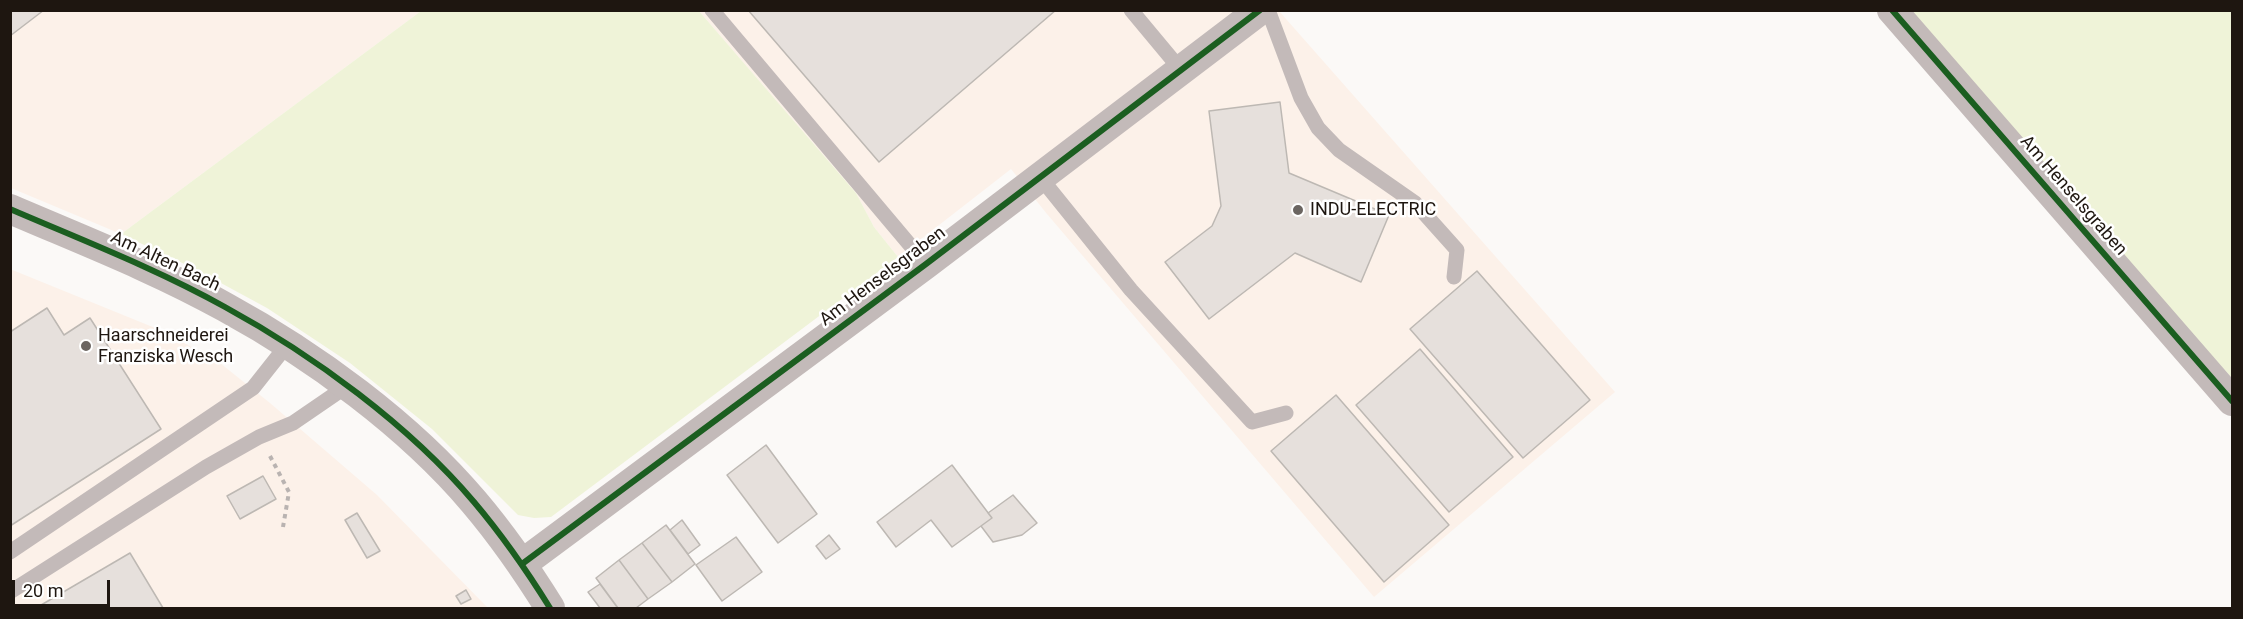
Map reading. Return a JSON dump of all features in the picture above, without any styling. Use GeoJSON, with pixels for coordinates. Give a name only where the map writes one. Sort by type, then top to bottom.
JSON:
{"type":"FeatureCollection","features":[{"type":"Feature","properties":{"kind":"street","name":"Am Henselsgraben"},"geometry":{"type":"LineString","coordinates":[[522,564],[926,264],[1260,10]]}},
{"type":"Feature","properties":{"kind":"street","name":"Am Henselsgraben"},"geometry":{"type":"LineString","coordinates":[[1892,10],[2232,401]]}},
{"type":"Feature","properties":{"kind":"street","name":"Am Alten Bach"},"geometry":{"type":"LineString","coordinates":[[10,209],[213,300],[262,328],[347,386],[426,451],[473,501],[522,564],[550,609]]}},
{"type":"Feature","properties":{"kind":"lane"},"geometry":{"type":"LineString","coordinates":[[712,10],[926,264]]}},
{"type":"Feature","properties":{"kind":"lane"},"geometry":{"type":"LineString","coordinates":[[1131,10],[1181,70]]}},
{"type":"Feature","properties":{"kind":"lane"},"geometry":{"type":"LineString","coordinates":[[1268,10],[1301,98],[1318,128],[1339,150],[1415,203],[1457,250],[1454,277]]}},
{"type":"Feature","properties":{"kind":"lane"},"geometry":{"type":"LineString","coordinates":[[1040,177],[1131,290],[1251,422],[1286,413]]}},
{"type":"Feature","properties":{"kind":"lane"},"geometry":{"type":"LineString","coordinates":[[10,552],[253,388],[287,345]]}},
{"type":"Feature","properties":{"kind":"lane"},"geometry":{"type":"LineString","coordinates":[[10,592],[206,467],[259,437],[293,423],[347,386]]}},
{"type":"Feature","properties":{"kind":"path"},"geometry":{"type":"LineString","coordinates":[[283,477],[289,492],[283,527]]}},
{"type":"Feature","properties":{"kind":"shaded area"},"geometry":{"type":"Polygon","coordinates":[[[10,11],[421,11],[121,234],[11,188],[10,11]]]}},
{"type":"Feature","properties":{"kind":"shaded area"},"geometry":{"type":"Polygon","coordinates":[[[699,11],[1279,11],[1615,392],[1374,597],[1011,169],[898,257],[874,227],[856,193],[699,11]]]}},
{"type":"Feature","properties":{"kind":"shaded area"},"geometry":{"type":"Polygon","coordinates":[[[10,269],[165,332],[220,363],[377,495],[488,608],[11,608],[10,269]]]}},
{"type":"Feature","properties":{"kind":"green space"},"geometry":{"type":"Polygon","coordinates":[[[421,11],[699,11],[856,193],[874,227],[898,257],[551,517],[534,518],[518,515],[432,429],[350,363],[267,308],[195,269],[121,234],[421,11]]]}},
{"type":"Feature","properties":{"kind":"green space"},"geometry":{"type":"Polygon","coordinates":[[[1912,11],[2232,11],[2232,378],[2204,347],[1912,11]]]}},
{"type":"Feature","properties":{"kind":"building"},"geometry":{"type":"Polygon","coordinates":[[[10,10],[44,10],[10,36],[10,10]]]}},
{"type":"Feature","properties":{"kind":"building"},"geometry":{"type":"Polygon","coordinates":[[[748,10],[1056,10],[879,162],[748,10]]]}},
{"type":"Feature","properties":{"kind":"building","name":"INDU-ELECTRIC"},"geometry":{"type":"Polygon","coordinates":[[[1280,102],[1289,173],[1389,215],[1361,282],[1295,253],[1209,319],[1165,262],[1212,226],[1221,206],[1209,111],[1280,102]]]}},
{"type":"Feature","properties":{"kind":"building"},"geometry":{"type":"Polygon","coordinates":[[[1477,271],[1590,400],[1523,458],[1410,329],[1477,271]]]}},
{"type":"Feature","properties":{"kind":"building"},"geometry":{"type":"Polygon","coordinates":[[[47,308],[64,335],[90,318],[161,429],[10,526],[10,332],[47,308]]]}},
{"type":"Feature","properties":{"kind":"building"},"geometry":{"type":"Polygon","coordinates":[[[1420,349],[1513,457],[1449,512],[1356,405],[1420,349]]]}},
{"type":"Feature","properties":{"kind":"building"},"geometry":{"type":"Polygon","coordinates":[[[1336,395],[1449,525],[1384,582],[1271,451],[1336,395]]]}},
{"type":"Feature","properties":{"kind":"building"},"geometry":{"type":"Polygon","coordinates":[[[766,445],[817,514],[778,543],[727,475],[766,445]]]}},
{"type":"Feature","properties":{"kind":"building"},"geometry":{"type":"Polygon","coordinates":[[[952,465],[992,518],[952,547],[931,520],[896,547],[877,522],[952,465]]]}},
{"type":"Feature","properties":{"kind":"building"},"geometry":{"type":"Polygon","coordinates":[[[263,476],[276,499],[240,519],[227,496],[263,476]]]}},
{"type":"Feature","properties":{"kind":"building"},"geometry":{"type":"Polygon","coordinates":[[[1013,495],[1037,523],[1022,535],[993,542],[981,526],[992,518],[988,513],[1013,495]]]}},
{"type":"Feature","properties":{"kind":"building"},"geometry":{"type":"Polygon","coordinates":[[[357,513],[380,551],[367,558],[345,520],[357,513]]]}},
{"type":"Feature","properties":{"kind":"building"},"geometry":{"type":"Polygon","coordinates":[[[682,520],[700,545],[688,554],[670,530],[682,520]]]}},
{"type":"Feature","properties":{"kind":"building"},"geometry":{"type":"Polygon","coordinates":[[[666,525],[695,564],[672,582],[642,543],[666,525]]]}},
{"type":"Feature","properties":{"kind":"building"},"geometry":{"type":"Polygon","coordinates":[[[829,535],[840,549],[826,559],[816,546],[829,535]]]}},
{"type":"Feature","properties":{"kind":"building"},"geometry":{"type":"Polygon","coordinates":[[[736,537],[762,572],[722,601],[696,565],[736,537]]]}},
{"type":"Feature","properties":{"kind":"building"},"geometry":{"type":"Polygon","coordinates":[[[642,543],[672,582],[648,599],[619,560],[642,543]]]}},
{"type":"Feature","properties":{"kind":"building"},"geometry":{"type":"Polygon","coordinates":[[[130,553],[163,608],[36,608],[130,553]]]}},
{"type":"Feature","properties":{"kind":"building"},"geometry":{"type":"Polygon","coordinates":[[[619,560],[648,599],[636,608],[618,608],[596,578],[619,560]]]}},
{"type":"Feature","properties":{"kind":"building"},"geometry":{"type":"Polygon","coordinates":[[[600,584],[616,608],[600,608],[588,592],[600,584]]]}},
{"type":"Feature","properties":{"kind":"building"},"geometry":{"type":"Polygon","coordinates":[[[466,590],[471,599],[461,604],[456,596],[466,590]]]}},
{"type":"Feature","properties":{"kind":"cycle path"},"geometry":{"type":"LineString","coordinates":[[522,564],[926,264],[1260,10]]}},
{"type":"Feature","properties":{"kind":"cycle path"},"geometry":{"type":"LineString","coordinates":[[1892,10],[2232,401]]}},
{"type":"Feature","properties":{"kind":"cycle path"},"geometry":{"type":"LineString","coordinates":[[10,209],[119,255],[199,293],[258,326],[325,369],[390,419],[448,473],[494,527],[550,608]]}},
{"type":"Feature","properties":{"kind":"place","name":"INDU-ELECTRIC"},"geometry":{"type":"Point","coordinates":[1298,210]}},
{"type":"Feature","properties":{"kind":"place","name":"Haarschneiderei Franziska Wesch"},"geometry":{"type":"Point","coordinates":[86,346]}}]}
